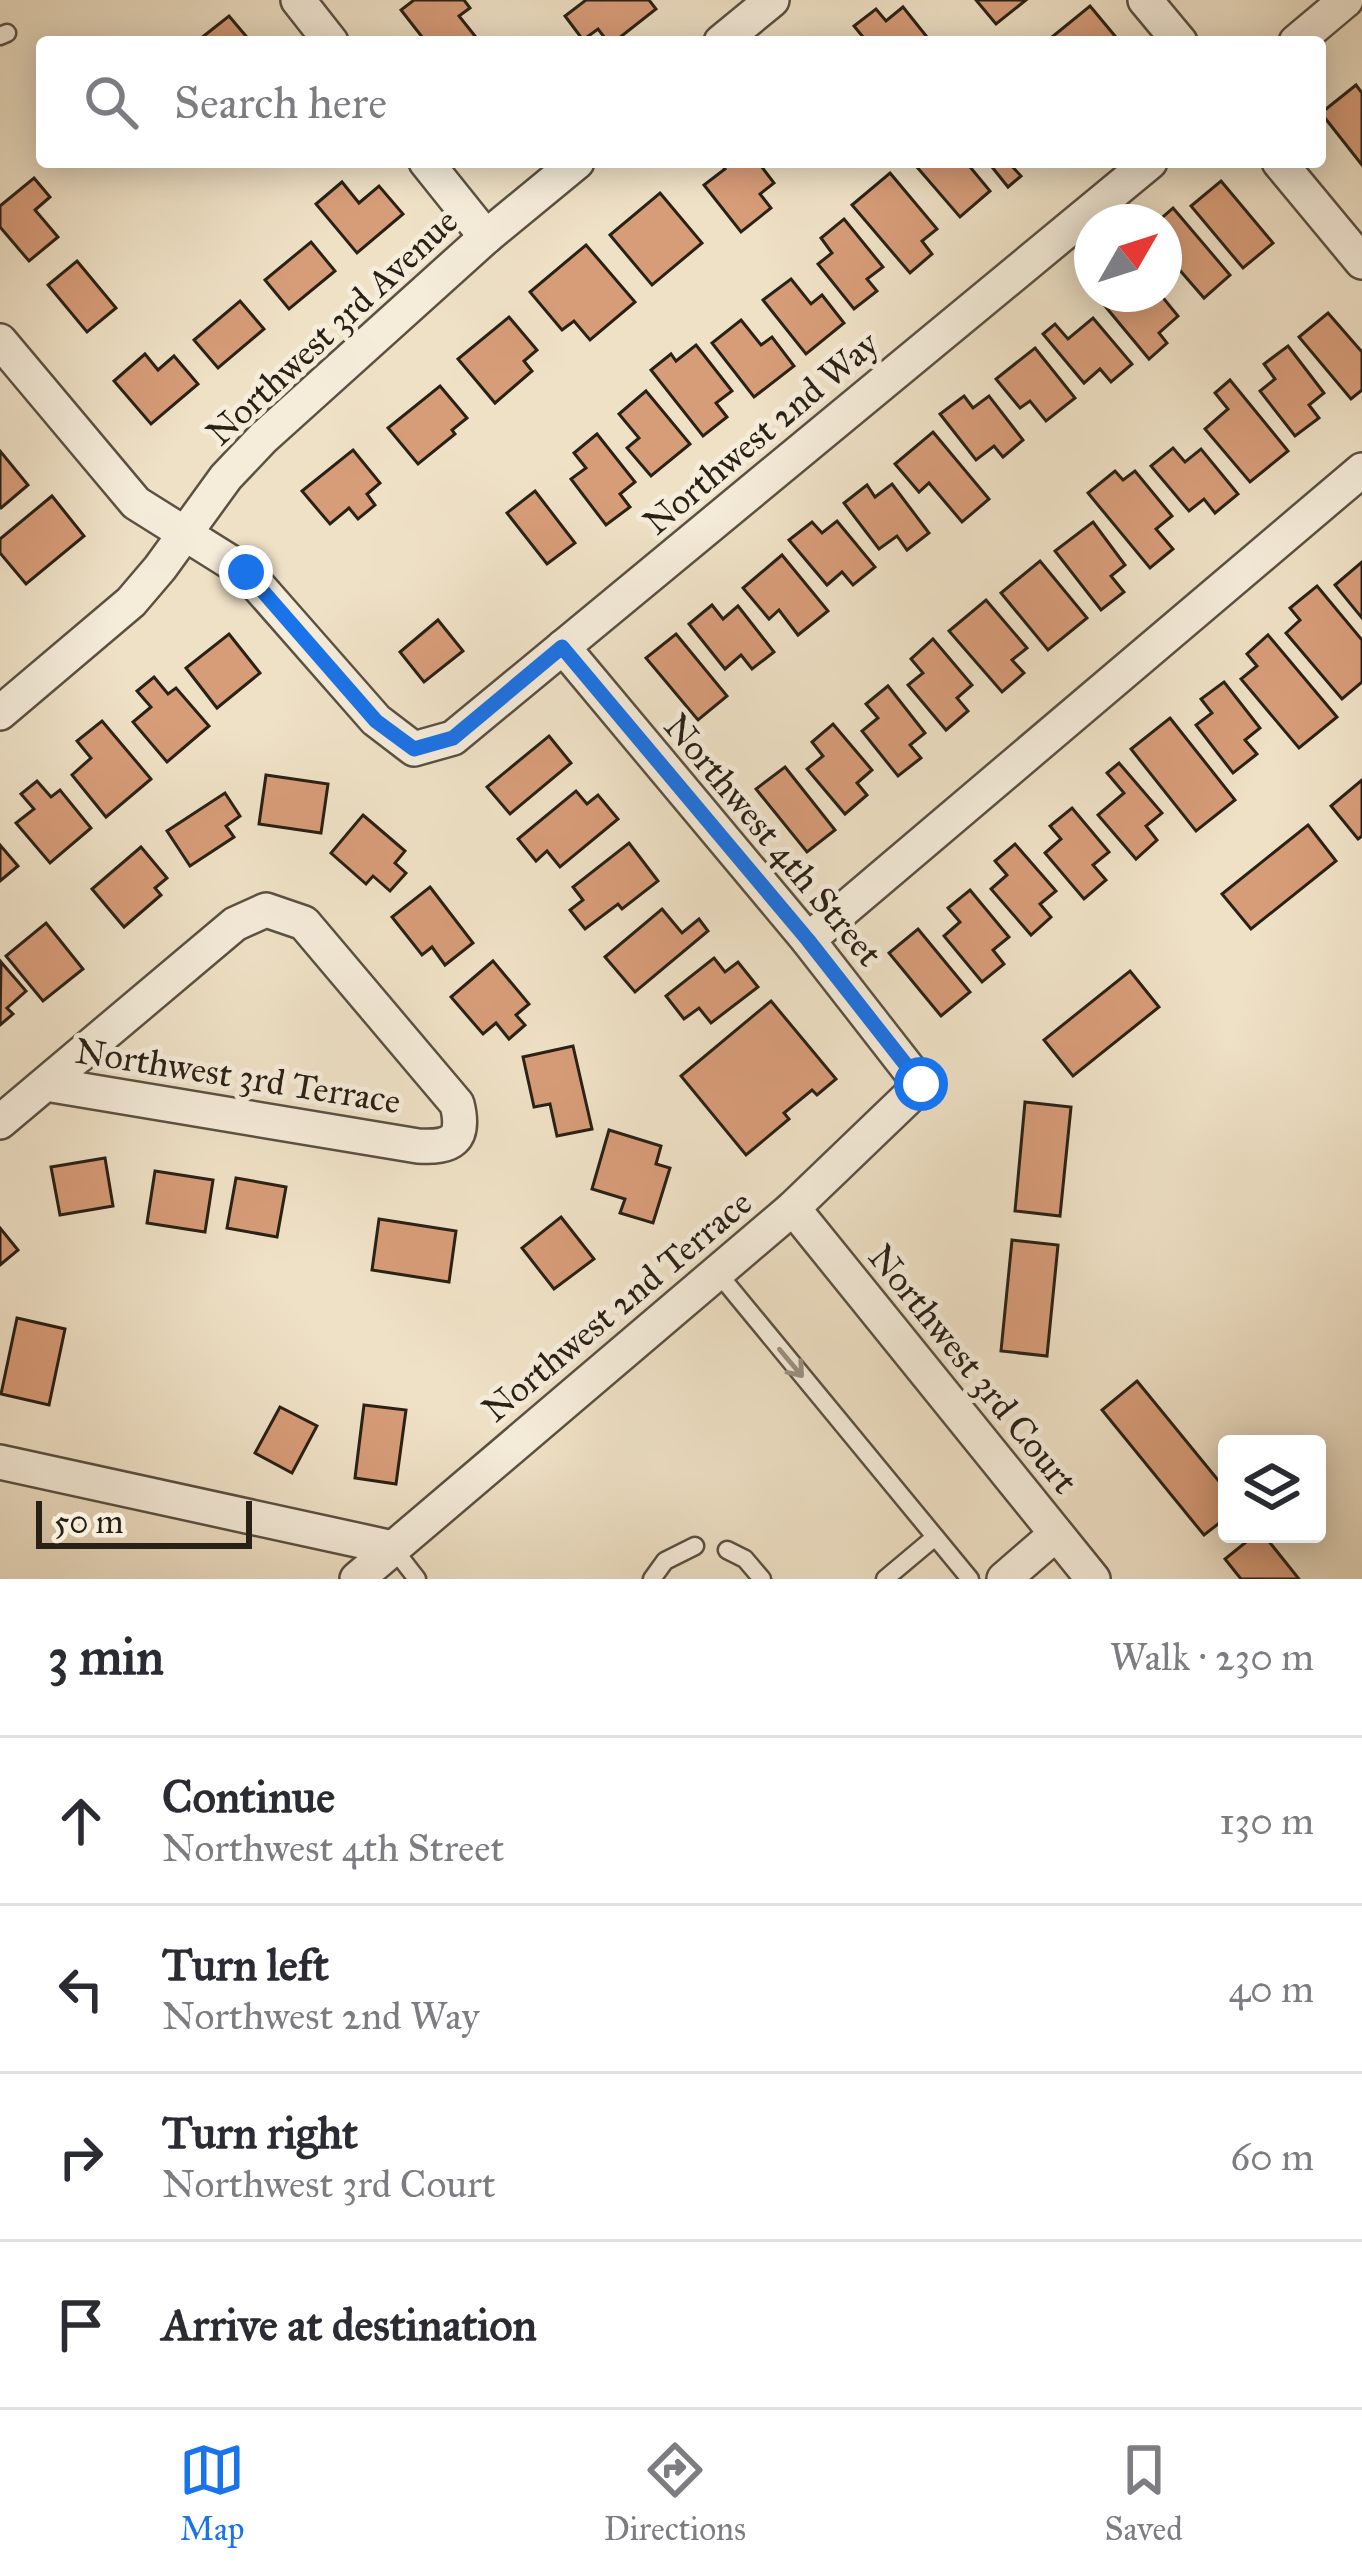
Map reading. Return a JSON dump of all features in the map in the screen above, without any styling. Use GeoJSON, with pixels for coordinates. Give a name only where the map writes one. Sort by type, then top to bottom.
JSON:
{"type":"FeatureCollection","features":[{"type":"Feature","properties":{"kind":"street"},"geometry":{"type":"LineString","coordinates":[[298,0],[327,36]]}},
{"type":"Feature","properties":{"kind":"street"},"geometry":{"type":"LineString","coordinates":[[1144,0],[1175,36]]}},
{"type":"Feature","properties":{"kind":"street"},"geometry":{"type":"LineString","coordinates":[[1302,36],[1346,0]]}},
{"type":"Feature","properties":{"kind":"street"},"geometry":{"type":"LineString","coordinates":[[727,36],[761,3]]}},
{"type":"Feature","properties":{"kind":"street"},"geometry":{"type":"LineString","coordinates":[[431,168],[486,237]]}},
{"type":"Feature","properties":{"kind":"street","name":"Northwest 3rd Avenue"},"geometry":{"type":"LineString","coordinates":[[0,713],[130,602],[226,476],[263,438],[570,168]]}},
{"type":"Feature","properties":{"kind":"street","name":"Northwest 2nd Way"},"geometry":{"type":"LineString","coordinates":[[183,536],[246,572],[376,721],[414,749],[453,738],[1143,168]]}},
{"type":"Feature","properties":{"kind":"street"},"geometry":{"type":"LineString","coordinates":[[1284,168],[1362,262]]}},
{"type":"Feature","properties":{"kind":"street"},"geometry":{"type":"LineString","coordinates":[[0,341],[136,503],[183,536]]}},
{"type":"Feature","properties":{"kind":"street"},"geometry":{"type":"LineString","coordinates":[[808,940],[1362,470]]}},
{"type":"Feature","properties":{"kind":"street","name":"Northwest 4th Street"},"geometry":{"type":"LineString","coordinates":[[562,647],[808,940],[921,1084]]}},
{"type":"Feature","properties":{"kind":"street","name":"Northwest 3rd Terrace"},"geometry":{"type":"LineString","coordinates":[[266,910],[304,923],[457,1104],[462,1123],[454,1141],[440,1148],[418,1146],[46,1084],[236,924],[266,910]]}},
{"type":"Feature","properties":{"kind":"street"},"geometry":{"type":"LineString","coordinates":[[0,1122],[46,1084]]}},
{"type":"Feature","properties":{"kind":"street","name":"Northwest 2nd Terrace"},"geometry":{"type":"LineString","coordinates":[[357,1579],[793,1208],[921,1084]]}},
{"type":"Feature","properties":{"kind":"street","name":"Northwest 3rd Court"},"geometry":{"type":"LineString","coordinates":[[793,1208],[1093,1579]]}},
{"type":"Feature","properties":{"kind":"street"},"geometry":{"type":"LineString","coordinates":[[0,1462],[393,1548]]}},
{"type":"Feature","properties":{"kind":"street"},"geometry":{"type":"LineString","coordinates":[[1004,1579],[1056,1534]]}},
{"type":"Feature","properties":{"kind":"lane"},"geometry":{"type":"LineString","coordinates":[[717,1273],[970,1579]]}},
{"type":"Feature","properties":{"kind":"lane"},"geometry":{"type":"LineString","coordinates":[[885,1579],[935,1537]]}},
{"type":"Feature","properties":{"kind":"lane"},"geometry":{"type":"LineString","coordinates":[[652,1579],[665,1561],[695,1546]]}},
{"type":"Feature","properties":{"kind":"lane"},"geometry":{"type":"LineString","coordinates":[[393,1548],[417,1579]]}},
{"type":"Feature","properties":{"kind":"lane"},"geometry":{"type":"LineString","coordinates":[[727,1550],[745,1558],[762,1579]]}},
{"type":"Feature","properties":{"kind":"building"},"geometry":{"type":"Polygon","coordinates":[[[414,0],[464,0],[470,8],[459,16],[475,36],[421,36],[401,10],[414,0]]]}},
{"type":"Feature","properties":{"kind":"building"},"geometry":{"type":"Polygon","coordinates":[[[586,0],[649,0],[656,9],[622,36],[603,36],[598,29],[580,36],[565,16],[586,0]]]}},
{"type":"Feature","properties":{"kind":"building"},"geometry":{"type":"Polygon","coordinates":[[[976,0],[1026,0],[996,24],[976,0]]]}},
{"type":"Feature","properties":{"kind":"building"},"geometry":{"type":"Polygon","coordinates":[[[1090,6],[1115,36],[1053,36],[1090,6]]]}},
{"type":"Feature","properties":{"kind":"building"},"geometry":{"type":"Polygon","coordinates":[[[903,7],[926,36],[862,36],[854,26],[876,9],[886,21],[903,7]]]}},
{"type":"Feature","properties":{"kind":"building"},"geometry":{"type":"Polygon","coordinates":[[[229,16],[246,36],[204,36],[229,16]]]}},
{"type":"Feature","properties":{"kind":"building"},"geometry":{"type":"Polygon","coordinates":[[[1356,85],[1362,93],[1362,165],[1326,119],[1326,109],[1356,85]]]}},
{"type":"Feature","properties":{"kind":"building"},"geometry":{"type":"Polygon","coordinates":[[[763,168],[774,183],[760,194],[771,208],[741,232],[704,185],[725,169],[763,168]]]}},
{"type":"Feature","properties":{"kind":"building"},"geometry":{"type":"Polygon","coordinates":[[[918,168],[971,168],[990,191],[960,217],[918,168]]]}},
{"type":"Feature","properties":{"kind":"building"},"geometry":{"type":"Polygon","coordinates":[[[993,168],[1014,168],[1021,176],[1008,187],[993,168]]]}},
{"type":"Feature","properties":{"kind":"building"},"geometry":{"type":"Polygon","coordinates":[[[890,173],[937,229],[922,241],[932,254],[910,273],[852,205],[890,173]]]}},
{"type":"Feature","properties":{"kind":"building"},"geometry":{"type":"Polygon","coordinates":[[[34,178],[50,197],[35,210],[58,237],[29,261],[0,227],[0,206],[34,178]]]}},
{"type":"Feature","properties":{"kind":"building"},"geometry":{"type":"Polygon","coordinates":[[[1221,181],[1273,243],[1243,268],[1191,206],[1221,181]]]}},
{"type":"Feature","properties":{"kind":"building"},"geometry":{"type":"Polygon","coordinates":[[[342,182],[359,203],[379,186],[403,214],[357,253],[316,204],[342,182]]]}},
{"type":"Feature","properties":{"kind":"building"},"geometry":{"type":"Polygon","coordinates":[[[660,193],[702,243],[652,285],[610,235],[660,193]]]}},
{"type":"Feature","properties":{"kind":"building"},"geometry":{"type":"Polygon","coordinates":[[[844,219],[883,267],[867,279],[877,291],[854,309],[818,264],[832,253],[821,238],[844,219]]]}},
{"type":"Feature","properties":{"kind":"building"},"geometry":{"type":"Polygon","coordinates":[[[1182,219],[1230,275],[1204,298],[1182,273],[1182,219]]]}},
{"type":"Feature","properties":{"kind":"building"},"geometry":{"type":"Polygon","coordinates":[[[311,242],[335,271],[289,309],[265,280],[311,242]]]}},
{"type":"Feature","properties":{"kind":"building"},"geometry":{"type":"Polygon","coordinates":[[[586,245],[635,302],[590,340],[574,321],[562,330],[530,292],[586,245]]]}},
{"type":"Feature","properties":{"kind":"building"},"geometry":{"type":"Polygon","coordinates":[[[77,261],[116,308],[87,332],[48,285],[77,261]]]}},
{"type":"Feature","properties":{"kind":"building"},"geometry":{"type":"Polygon","coordinates":[[[791,279],[811,304],[822,295],[844,323],[806,354],[763,300],[791,279]]]}},
{"type":"Feature","properties":{"kind":"building"},"geometry":{"type":"Polygon","coordinates":[[[240,301],[264,329],[218,368],[194,340],[240,301]]]}},
{"type":"Feature","properties":{"kind":"building"},"geometry":{"type":"Polygon","coordinates":[[[1110,312],[1175,312],[1178,316],[1159,333],[1167,343],[1149,359],[1110,312]]]}},
{"type":"Feature","properties":{"kind":"building"},"geometry":{"type":"Polygon","coordinates":[[[1328,313],[1362,352],[1362,390],[1351,399],[1299,337],[1328,313]]]}},
{"type":"Feature","properties":{"kind":"building"},"geometry":{"type":"Polygon","coordinates":[[[509,317],[537,350],[524,361],[532,371],[495,403],[458,359],[509,317]]]}},
{"type":"Feature","properties":{"kind":"building"},"geometry":{"type":"Polygon","coordinates":[[[1093,318],[1132,364],[1111,382],[1100,369],[1084,383],[1043,334],[1055,324],[1068,339],[1093,318]]]}},
{"type":"Feature","properties":{"kind":"building"},"geometry":{"type":"Polygon","coordinates":[[[741,320],[761,345],[772,337],[794,366],[754,397],[712,343],[741,320]]]}},
{"type":"Feature","properties":{"kind":"building"},"geometry":{"type":"Polygon","coordinates":[[[696,345],[732,391],[716,403],[727,417],[703,436],[651,370],[671,354],[676,361],[696,345]]]}},
{"type":"Feature","properties":{"kind":"building"},"geometry":{"type":"Polygon","coordinates":[[[1288,346],[1324,393],[1309,405],[1319,418],[1295,436],[1260,391],[1275,379],[1264,364],[1288,346]]]}},
{"type":"Feature","properties":{"kind":"building"},"geometry":{"type":"Polygon","coordinates":[[[1035,348],[1075,398],[1046,421],[1030,401],[1020,408],[996,379],[1035,348]]]}},
{"type":"Feature","properties":{"kind":"building"},"geometry":{"type":"Polygon","coordinates":[[[145,354],[158,370],[174,356],[198,384],[151,424],[114,381],[145,354]]]}},
{"type":"Feature","properties":{"kind":"building"},"geometry":{"type":"Polygon","coordinates":[[[1230,380],[1288,451],[1250,482],[1205,429],[1228,409],[1215,393],[1230,380]]]}},
{"type":"Feature","properties":{"kind":"building"},"geometry":{"type":"Polygon","coordinates":[[[440,386],[467,418],[418,464],[388,428],[440,386]]]}},
{"type":"Feature","properties":{"kind":"building"},"geometry":{"type":"Polygon","coordinates":[[[646,391],[690,444],[651,476],[627,448],[639,438],[619,414],[646,391]]]}},
{"type":"Feature","properties":{"kind":"building"},"geometry":{"type":"Polygon","coordinates":[[[964,396],[973,408],[989,396],[1023,440],[1003,457],[994,446],[976,460],[940,414],[964,396]]]}},
{"type":"Feature","properties":{"kind":"building"},"geometry":{"type":"Polygon","coordinates":[[[933,432],[989,499],[962,522],[929,483],[919,492],[895,464],[933,432]]]}},
{"type":"Feature","properties":{"kind":"building"},"geometry":{"type":"Polygon","coordinates":[[[597,434],[635,482],[620,494],[630,507],[606,525],[571,479],[586,468],[574,453],[597,434]]]}},
{"type":"Feature","properties":{"kind":"building"},"geometry":{"type":"Polygon","coordinates":[[[1173,448],[1185,462],[1201,449],[1238,494],[1215,513],[1204,499],[1189,511],[1151,466],[1173,448]]]}},
{"type":"Feature","properties":{"kind":"building"},"geometry":{"type":"Polygon","coordinates":[[[353,450],[380,483],[367,494],[375,505],[358,519],[349,508],[330,524],[302,491],[353,450]]]}},
{"type":"Feature","properties":{"kind":"building"},"geometry":{"type":"Polygon","coordinates":[[[0,451],[28,485],[1,508],[0,507],[0,451]]]}},
{"type":"Feature","properties":{"kind":"building"},"geometry":{"type":"Polygon","coordinates":[[[1115,471],[1123,480],[1135,471],[1172,516],[1156,529],[1173,549],[1150,568],[1088,493],[1115,471]]]}},
{"type":"Feature","properties":{"kind":"building"},"geometry":{"type":"Polygon","coordinates":[[[892,484],[929,533],[907,550],[897,536],[879,549],[844,503],[867,485],[875,497],[892,484]]]}},
{"type":"Feature","properties":{"kind":"building"},"geometry":{"type":"Polygon","coordinates":[[[535,491],[575,543],[547,564],[507,513],[535,491]]]}},
{"type":"Feature","properties":{"kind":"building"},"geometry":{"type":"Polygon","coordinates":[[[52,496],[84,536],[26,584],[0,553],[0,539],[52,496]]]}},
{"type":"Feature","properties":{"kind":"building"},"geometry":{"type":"Polygon","coordinates":[[[837,521],[875,567],[853,585],[842,572],[827,585],[789,540],[812,522],[822,533],[837,521]]]}},
{"type":"Feature","properties":{"kind":"building"},"geometry":{"type":"Polygon","coordinates":[[[1093,522],[1125,565],[1111,576],[1124,592],[1101,610],[1055,551],[1093,522]]]}},
{"type":"Feature","properties":{"kind":"building"},"geometry":{"type":"Polygon","coordinates":[[[782,555],[828,611],[798,635],[779,610],[769,619],[743,588],[782,555]]]}},
{"type":"Feature","properties":{"kind":"building"},"geometry":{"type":"Polygon","coordinates":[[[1040,561],[1087,618],[1048,650],[1001,593],[1040,561]]]}},
{"type":"Feature","properties":{"kind":"building"},"geometry":{"type":"Polygon","coordinates":[[[1362,562],[1362,618],[1335,585],[1362,562]]]}},
{"type":"Feature","properties":{"kind":"building"},"geometry":{"type":"Polygon","coordinates":[[[1317,586],[1362,640],[1362,682],[1342,699],[1286,633],[1300,620],[1290,608],[1317,586]]]}},
{"type":"Feature","properties":{"kind":"building"},"geometry":{"type":"Polygon","coordinates":[[[986,600],[1027,648],[1012,660],[1024,673],[1002,692],[949,631],[986,600]]]}},
{"type":"Feature","properties":{"kind":"building"},"geometry":{"type":"Polygon","coordinates":[[[712,605],[723,619],[738,606],[774,652],[752,669],[741,655],[725,669],[689,624],[712,605]]]}},
{"type":"Feature","properties":{"kind":"building"},"geometry":{"type":"Polygon","coordinates":[[[438,620],[463,651],[424,682],[400,652],[438,620]]]}},
{"type":"Feature","properties":{"kind":"building"},"geometry":{"type":"Polygon","coordinates":[[[229,634],[260,673],[217,708],[186,668],[229,634]]]}},
{"type":"Feature","properties":{"kind":"building"},"geometry":{"type":"Polygon","coordinates":[[[676,634],[727,696],[698,720],[646,658],[676,634]]]}},
{"type":"Feature","properties":{"kind":"building"},"geometry":{"type":"Polygon","coordinates":[[[1268,635],[1337,717],[1299,748],[1241,679],[1257,666],[1247,654],[1268,635]]]}},
{"type":"Feature","properties":{"kind":"building"},"geometry":{"type":"Polygon","coordinates":[[[933,639],[972,685],[957,698],[968,711],[946,730],[908,685],[923,673],[911,659],[933,639]]]}},
{"type":"Feature","properties":{"kind":"building"},"geometry":{"type":"Polygon","coordinates":[[[154,677],[168,694],[176,688],[209,726],[167,762],[133,722],[151,707],[137,691],[154,677]]]}},
{"type":"Feature","properties":{"kind":"building"},"geometry":{"type":"Polygon","coordinates":[[[1224,682],[1260,728],[1245,740],[1257,754],[1233,773],[1196,725],[1212,713],[1201,699],[1224,682]]]}},
{"type":"Feature","properties":{"kind":"building"},"geometry":{"type":"Polygon","coordinates":[[[888,686],[925,733],[910,745],[921,758],[898,776],[862,731],[878,718],[866,704],[888,686]]]}},
{"type":"Feature","properties":{"kind":"building"},"geometry":{"type":"Polygon","coordinates":[[[1170,718],[1235,800],[1196,831],[1131,749],[1170,718]]]}},
{"type":"Feature","properties":{"kind":"building"},"geometry":{"type":"Polygon","coordinates":[[[102,721],[151,779],[106,817],[72,775],[91,758],[77,741],[102,721]]]}},
{"type":"Feature","properties":{"kind":"building"},"geometry":{"type":"Polygon","coordinates":[[[833,724],[872,770],[857,783],[867,795],[845,814],[807,769],[823,756],[812,742],[833,724]]]}},
{"type":"Feature","properties":{"kind":"building"},"geometry":{"type":"Polygon","coordinates":[[[549,736],[571,763],[510,814],[487,787],[549,736]]]}},
{"type":"Feature","properties":{"kind":"building"},"geometry":{"type":"Polygon","coordinates":[[[1119,763],[1162,813],[1146,826],[1157,840],[1136,859],[1098,815],[1124,793],[1107,773],[1119,763]]]}},
{"type":"Feature","properties":{"kind":"building"},"geometry":{"type":"Polygon","coordinates":[[[785,767],[835,830],[807,852],[756,789],[785,767]]]}},
{"type":"Feature","properties":{"kind":"building"},"geometry":{"type":"Polygon","coordinates":[[[266,775],[328,784],[321,833],[259,824],[266,775]]]}},
{"type":"Feature","properties":{"kind":"building"},"geometry":{"type":"Polygon","coordinates":[[[1362,780],[1362,836],[1358,839],[1331,806],[1362,780]]]}},
{"type":"Feature","properties":{"kind":"building"},"geometry":{"type":"Polygon","coordinates":[[[37,781],[51,797],[60,790],[91,828],[50,863],[16,823],[34,809],[21,794],[37,781]]]}},
{"type":"Feature","properties":{"kind":"building"},"geometry":{"type":"Polygon","coordinates":[[[576,791],[587,804],[598,795],[618,819],[560,867],[547,851],[536,861],[518,839],[576,791]]]}},
{"type":"Feature","properties":{"kind":"building"},"geometry":{"type":"Polygon","coordinates":[[[225,793],[240,816],[226,826],[234,837],[190,866],[167,831],[225,793]]]}},
{"type":"Feature","properties":{"kind":"building"},"geometry":{"type":"Polygon","coordinates":[[[1072,808],[1109,852],[1093,865],[1106,880],[1084,899],[1045,853],[1061,839],[1050,826],[1072,808]]]}},
{"type":"Feature","properties":{"kind":"building"},"geometry":{"type":"Polygon","coordinates":[[[363,815],[405,851],[395,863],[406,873],[390,891],[373,876],[366,884],[331,853],[363,815]]]}},
{"type":"Feature","properties":{"kind":"building"},"geometry":{"type":"Polygon","coordinates":[[[1308,825],[1336,861],[1251,929],[1222,894],[1308,825]]]}},
{"type":"Feature","properties":{"kind":"building"},"geometry":{"type":"Polygon","coordinates":[[[629,843],[658,881],[622,909],[618,904],[585,929],[570,910],[583,900],[573,887],[629,843]]]}},
{"type":"Feature","properties":{"kind":"building"},"geometry":{"type":"Polygon","coordinates":[[[1015,844],[1056,891],[1040,904],[1051,917],[1031,935],[991,889],[1007,875],[995,861],[1015,844]]]}},
{"type":"Feature","properties":{"kind":"building"},"geometry":{"type":"Polygon","coordinates":[[[0,845],[18,866],[0,881],[0,845]]]}},
{"type":"Feature","properties":{"kind":"building"},"geometry":{"type":"Polygon","coordinates":[[[141,847],[167,878],[155,888],[161,895],[124,927],[92,889],[141,847]]]}},
{"type":"Feature","properties":{"kind":"building"},"geometry":{"type":"Polygon","coordinates":[[[430,887],[473,943],[445,965],[432,947],[422,955],[392,917],[430,887]]]}},
{"type":"Feature","properties":{"kind":"building"},"geometry":{"type":"Polygon","coordinates":[[[970,890],[1009,937],[993,950],[1004,964],[982,982],[944,936],[960,922],[948,908],[970,890]]]}},
{"type":"Feature","properties":{"kind":"building"},"geometry":{"type":"Polygon","coordinates":[[[662,909],[682,933],[699,919],[708,931],[635,992],[605,957],[662,909]]]}},
{"type":"Feature","properties":{"kind":"building"},"geometry":{"type":"Polygon","coordinates":[[[46,923],[83,969],[43,1001],[6,956],[46,923]]]}},
{"type":"Feature","properties":{"kind":"building"},"geometry":{"type":"Polygon","coordinates":[[[918,929],[970,992],[941,1016],[889,953],[918,929]]]}},
{"type":"Feature","properties":{"kind":"building"},"geometry":{"type":"Polygon","coordinates":[[[714,958],[725,972],[738,962],[758,987],[711,1023],[699,1008],[684,1019],[666,996],[714,958]]]}},
{"type":"Feature","properties":{"kind":"building"},"geometry":{"type":"Polygon","coordinates":[[[493,961],[529,1004],[516,1015],[525,1025],[509,1039],[496,1023],[483,1034],[451,997],[493,961]]]}},
{"type":"Feature","properties":{"kind":"building"},"geometry":{"type":"Polygon","coordinates":[[[1,962],[26,991],[7,1008],[13,1014],[0,1025],[1,962]]]}},
{"type":"Feature","properties":{"kind":"building"},"geometry":{"type":"Polygon","coordinates":[[[1130,971],[1159,1007],[1073,1076],[1044,1040],[1130,971]]]}},
{"type":"Feature","properties":{"kind":"building"},"geometry":{"type":"Polygon","coordinates":[[[771,1001],[836,1079],[817,1095],[812,1090],[784,1113],[789,1119],[746,1155],[681,1076],[771,1001]]]}},
{"type":"Feature","properties":{"kind":"building"},"geometry":{"type":"Polygon","coordinates":[[[573,1046],[592,1129],[557,1136],[550,1104],[534,1107],[523,1057],[573,1046]]]}},
{"type":"Feature","properties":{"kind":"building"},"geometry":{"type":"Polygon","coordinates":[[[1025,1102],[1071,1107],[1060,1216],[1015,1211],[1025,1102]]]}},
{"type":"Feature","properties":{"kind":"building"},"geometry":{"type":"Polygon","coordinates":[[[609,1130],[661,1146],[656,1164],[670,1168],[653,1223],[620,1213],[625,1199],[592,1189],[609,1130]]]}},
{"type":"Feature","properties":{"kind":"building"},"geometry":{"type":"Polygon","coordinates":[[[105,1158],[113,1206],[60,1215],[51,1167],[105,1158]]]}},
{"type":"Feature","properties":{"kind":"building"},"geometry":{"type":"Polygon","coordinates":[[[155,1171],[213,1180],[205,1232],[147,1223],[155,1171]]]}},
{"type":"Feature","properties":{"kind":"building"},"geometry":{"type":"Polygon","coordinates":[[[236,1178],[286,1187],[277,1237],[227,1228],[236,1178]]]}},
{"type":"Feature","properties":{"kind":"building"},"geometry":{"type":"Polygon","coordinates":[[[561,1217],[594,1259],[554,1289],[522,1248],[561,1217]]]}},
{"type":"Feature","properties":{"kind":"building"},"geometry":{"type":"Polygon","coordinates":[[[379,1219],[456,1231],[449,1282],[372,1270],[379,1219]]]}},
{"type":"Feature","properties":{"kind":"building"},"geometry":{"type":"Polygon","coordinates":[[[0,1228],[18,1250],[0,1265],[0,1228]]]}},
{"type":"Feature","properties":{"kind":"building"},"geometry":{"type":"Polygon","coordinates":[[[1012,1240],[1058,1245],[1047,1356],[1001,1351],[1012,1240]]]}},
{"type":"Feature","properties":{"kind":"building"},"geometry":{"type":"Polygon","coordinates":[[[17,1318],[65,1329],[49,1405],[1,1394],[17,1318]]]}},
{"type":"Feature","properties":{"kind":"building"},"geometry":{"type":"Polygon","coordinates":[[[1137,1381],[1218,1480],[1218,1524],[1204,1535],[1102,1410],[1137,1381]]]}},
{"type":"Feature","properties":{"kind":"building"},"geometry":{"type":"Polygon","coordinates":[[[364,1405],[406,1410],[396,1484],[355,1478],[364,1405]]]}},
{"type":"Feature","properties":{"kind":"building"},"geometry":{"type":"Polygon","coordinates":[[[280,1407],[317,1426],[292,1473],[255,1453],[280,1407]]]}},
{"type":"Feature","properties":{"kind":"building"},"geometry":{"type":"Polygon","coordinates":[[[1245,1543],[1270,1543],[1299,1579],[1241,1579],[1225,1559],[1245,1543]]]}},
{"type":"Feature","properties":{"kind":"route"},"geometry":{"type":"LineString","coordinates":[[246,572],[376,721],[414,749],[453,738],[562,647],[808,940],[921,1084]]}}]}
